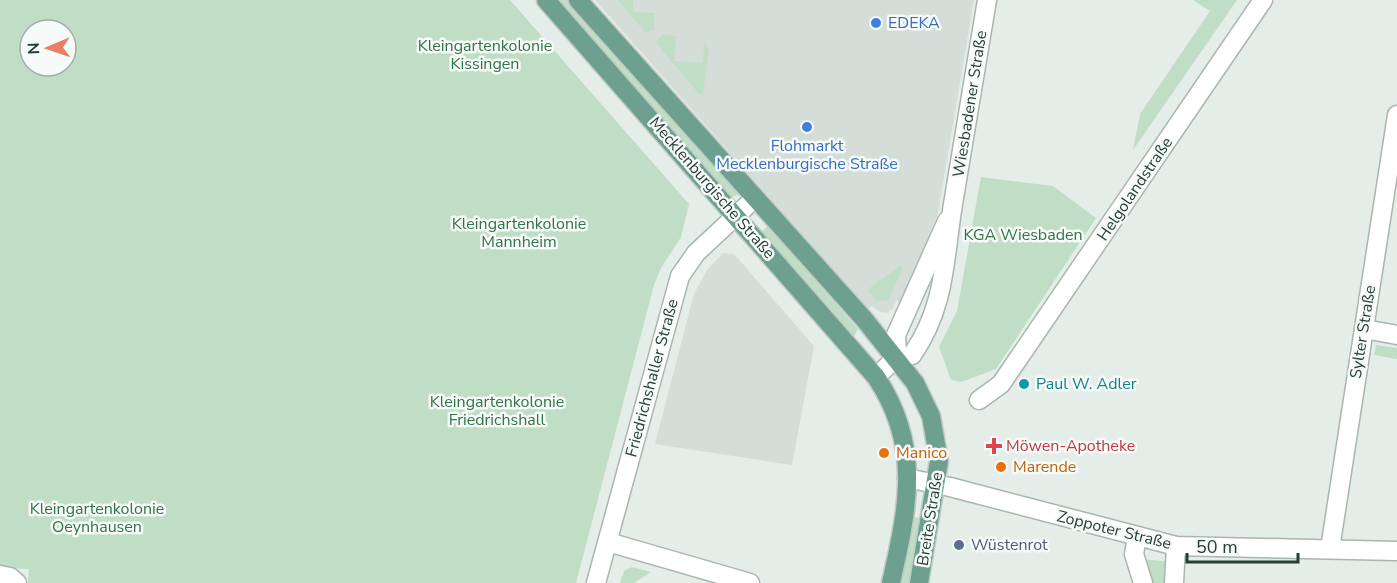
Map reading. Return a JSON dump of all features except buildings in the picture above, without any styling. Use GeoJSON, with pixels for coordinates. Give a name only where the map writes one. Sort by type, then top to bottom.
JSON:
{"type":"FeatureCollection","features":[{"type":"Feature","properties":{"kind":"main road","name":"Mecklenburgische Straße"},"geometry":{"type":"LineString","coordinates":[[546,0],[876,377]]}},
{"type":"Feature","properties":{"kind":"main road","name":"Mecklenburgische Straße"},"geometry":{"type":"LineString","coordinates":[[578,0],[897,357]]}},
{"type":"Feature","properties":{"kind":"main road","name":"Breite Straße"},"geometry":{"type":"LineString","coordinates":[[897,357],[920,392],[931,416],[939,460],[919,583]]}},
{"type":"Feature","properties":{"kind":"main road","name":"Breite Straße"},"geometry":{"type":"LineString","coordinates":[[876,377],[892,402],[904,433],[908,478],[891,583]]}},
{"type":"Feature","properties":{"kind":"street","name":"Wiesbadener Straße"},"geometry":{"type":"LineString","coordinates":[[876,377],[897,357],[912,355],[924,338],[942,287],[948,256],[952,208],[987,0]]}},
{"type":"Feature","properties":{"kind":"street","name":"Helgolandstraße"},"geometry":{"type":"LineString","coordinates":[[979,400],[1001,384],[1263,0]]}},
{"type":"Feature","properties":{"kind":"street","name":"Sylter Straße"},"geometry":{"type":"LineString","coordinates":[[1329,549],[1394,147],[1397,115]]}},
{"type":"Feature","properties":{"kind":"street","name":"Friedrichshaller Straße"},"geometry":{"type":"LineString","coordinates":[[596,583],[680,276],[696,253],[754,199]]}},
{"type":"Feature","properties":{"kind":"street","name":"Wiesbadener Straße"},"geometry":{"type":"LineString","coordinates":[[897,357],[896,335],[952,208]]}},
{"type":"Feature","properties":{"kind":"street"},"geometry":{"type":"LineString","coordinates":[[1364,329],[1397,335]]}},
{"type":"Feature","properties":{"kind":"street","name":"Zoppoter Straße"},"geometry":{"type":"LineString","coordinates":[[908,478],[1176,546],[1397,551]]}},
{"type":"Feature","properties":{"kind":"street"},"geometry":{"type":"LineString","coordinates":[[1137,537],[1134,554],[1143,583]]}},
{"type":"Feature","properties":{"kind":"street"},"geometry":{"type":"LineString","coordinates":[[608,542],[750,583]]}},
{"type":"Feature","properties":{"kind":"street"},"geometry":{"type":"LineString","coordinates":[[1174,583],[1176,546]]}},
{"type":"Feature","properties":{"kind":"street"},"geometry":{"type":"LineString","coordinates":[[0,575],[10,577],[18,583]]}},
{"type":"Feature","properties":{"kind":"shaded area"},"geometry":{"type":"Polygon","coordinates":[[[595,0],[974,0],[938,213],[901,304],[896,300],[893,308],[886,313],[872,306],[868,309],[595,0]]]}},
{"type":"Feature","properties":{"kind":"shaded area"},"geometry":{"type":"Polygon","coordinates":[[[723,253],[734,254],[814,346],[792,465],[655,444],[694,294],[707,270],[723,253]]]}},
{"type":"Feature","properties":{"kind":"green space"},"geometry":{"type":"Polygon","coordinates":[[[0,0],[510,0],[689,204],[681,237],[661,268],[654,285],[576,583],[28,583],[29,569],[0,568],[0,0]]]}},
{"type":"Feature","properties":{"kind":"green space"},"geometry":{"type":"Polygon","coordinates":[[[557,0],[568,0],[738,192],[738,195],[731,197],[557,0]]]}},
{"type":"Feature","properties":{"kind":"green space"},"geometry":{"type":"Polygon","coordinates":[[[618,0],[633,0],[633,12],[655,13],[654,30],[645,32],[618,0]]]}},
{"type":"Feature","properties":{"kind":"green space"},"geometry":{"type":"Polygon","coordinates":[[[1193,0],[1237,0],[1133,150],[1140,114],[1210,11],[1193,0]]]}},
{"type":"Feature","properties":{"kind":"green space"},"geometry":{"type":"Polygon","coordinates":[[[663,34],[676,36],[674,61],[703,63],[704,43],[709,48],[703,94],[700,95],[655,42],[663,34]]]}},
{"type":"Feature","properties":{"kind":"green space","name":"KGA Wiesbaden"},"geometry":{"type":"Polygon","coordinates":[[[981,177],[1053,186],[1096,218],[996,369],[961,382],[951,380],[939,347],[957,311],[981,177]]]}},
{"type":"Feature","properties":{"kind":"green space"},"geometry":{"type":"Polygon","coordinates":[[[768,226],[858,329],[854,336],[761,232],[768,226]]]}},
{"type":"Feature","properties":{"kind":"green space"},"geometry":{"type":"Polygon","coordinates":[[[900,266],[903,268],[888,300],[876,301],[867,290],[900,266]]]}},
{"type":"Feature","properties":{"kind":"green space"},"geometry":{"type":"Polygon","coordinates":[[[1376,345],[1397,348],[1397,359],[1374,355],[1376,345]]]}},
{"type":"Feature","properties":{"kind":"green space"},"geometry":{"type":"Polygon","coordinates":[[[913,517],[921,518],[910,583],[901,583],[913,517]]]}},
{"type":"Feature","properties":{"kind":"green space"},"geometry":{"type":"Polygon","coordinates":[[[1141,559],[1171,562],[1170,583],[1147,583],[1141,559]]]}},
{"type":"Feature","properties":{"kind":"green space"},"geometry":{"type":"Polygon","coordinates":[[[632,567],[651,572],[634,583],[620,583],[624,571],[632,567]]]}},
{"type":"Feature","properties":{"kind":"place","name":"EDEKA"},"geometry":{"type":"Point","coordinates":[876,23]}},
{"type":"Feature","properties":{"kind":"place","name":"Flohmarkt Mecklenburgische Straße"},"geometry":{"type":"Point","coordinates":[807,127]}},
{"type":"Feature","properties":{"kind":"place","name":"Paul W. Adler"},"geometry":{"type":"Point","coordinates":[1024,384]}},
{"type":"Feature","properties":{"kind":"place","name":"Möwen-Apotheke"},"geometry":{"type":"Point","coordinates":[994,446]}},
{"type":"Feature","properties":{"kind":"place","name":"Manico"},"geometry":{"type":"Point","coordinates":[884,453]}},
{"type":"Feature","properties":{"kind":"place","name":"Marende"},"geometry":{"type":"Point","coordinates":[1001,467]}},
{"type":"Feature","properties":{"kind":"place","name":"Wüstenrot"},"geometry":{"type":"Point","coordinates":[959,545]}},
{"type":"Feature","properties":{"kind":"park label","name":"Kleingartenkolonie Kissingen"},"geometry":{"type":"Point","coordinates":[485,55]}},
{"type":"Feature","properties":{"kind":"park label","name":"Kleingartenkolonie Mannheim"},"geometry":{"type":"Point","coordinates":[519,233]}},
{"type":"Feature","properties":{"kind":"park label","name":"Kleingartenkolonie Friedrichshall"},"geometry":{"type":"Point","coordinates":[497,411]}},
{"type":"Feature","properties":{"kind":"park label","name":"Kleingartenkolonie Oeynhausen"},"geometry":{"type":"Point","coordinates":[97,518]}}]}
